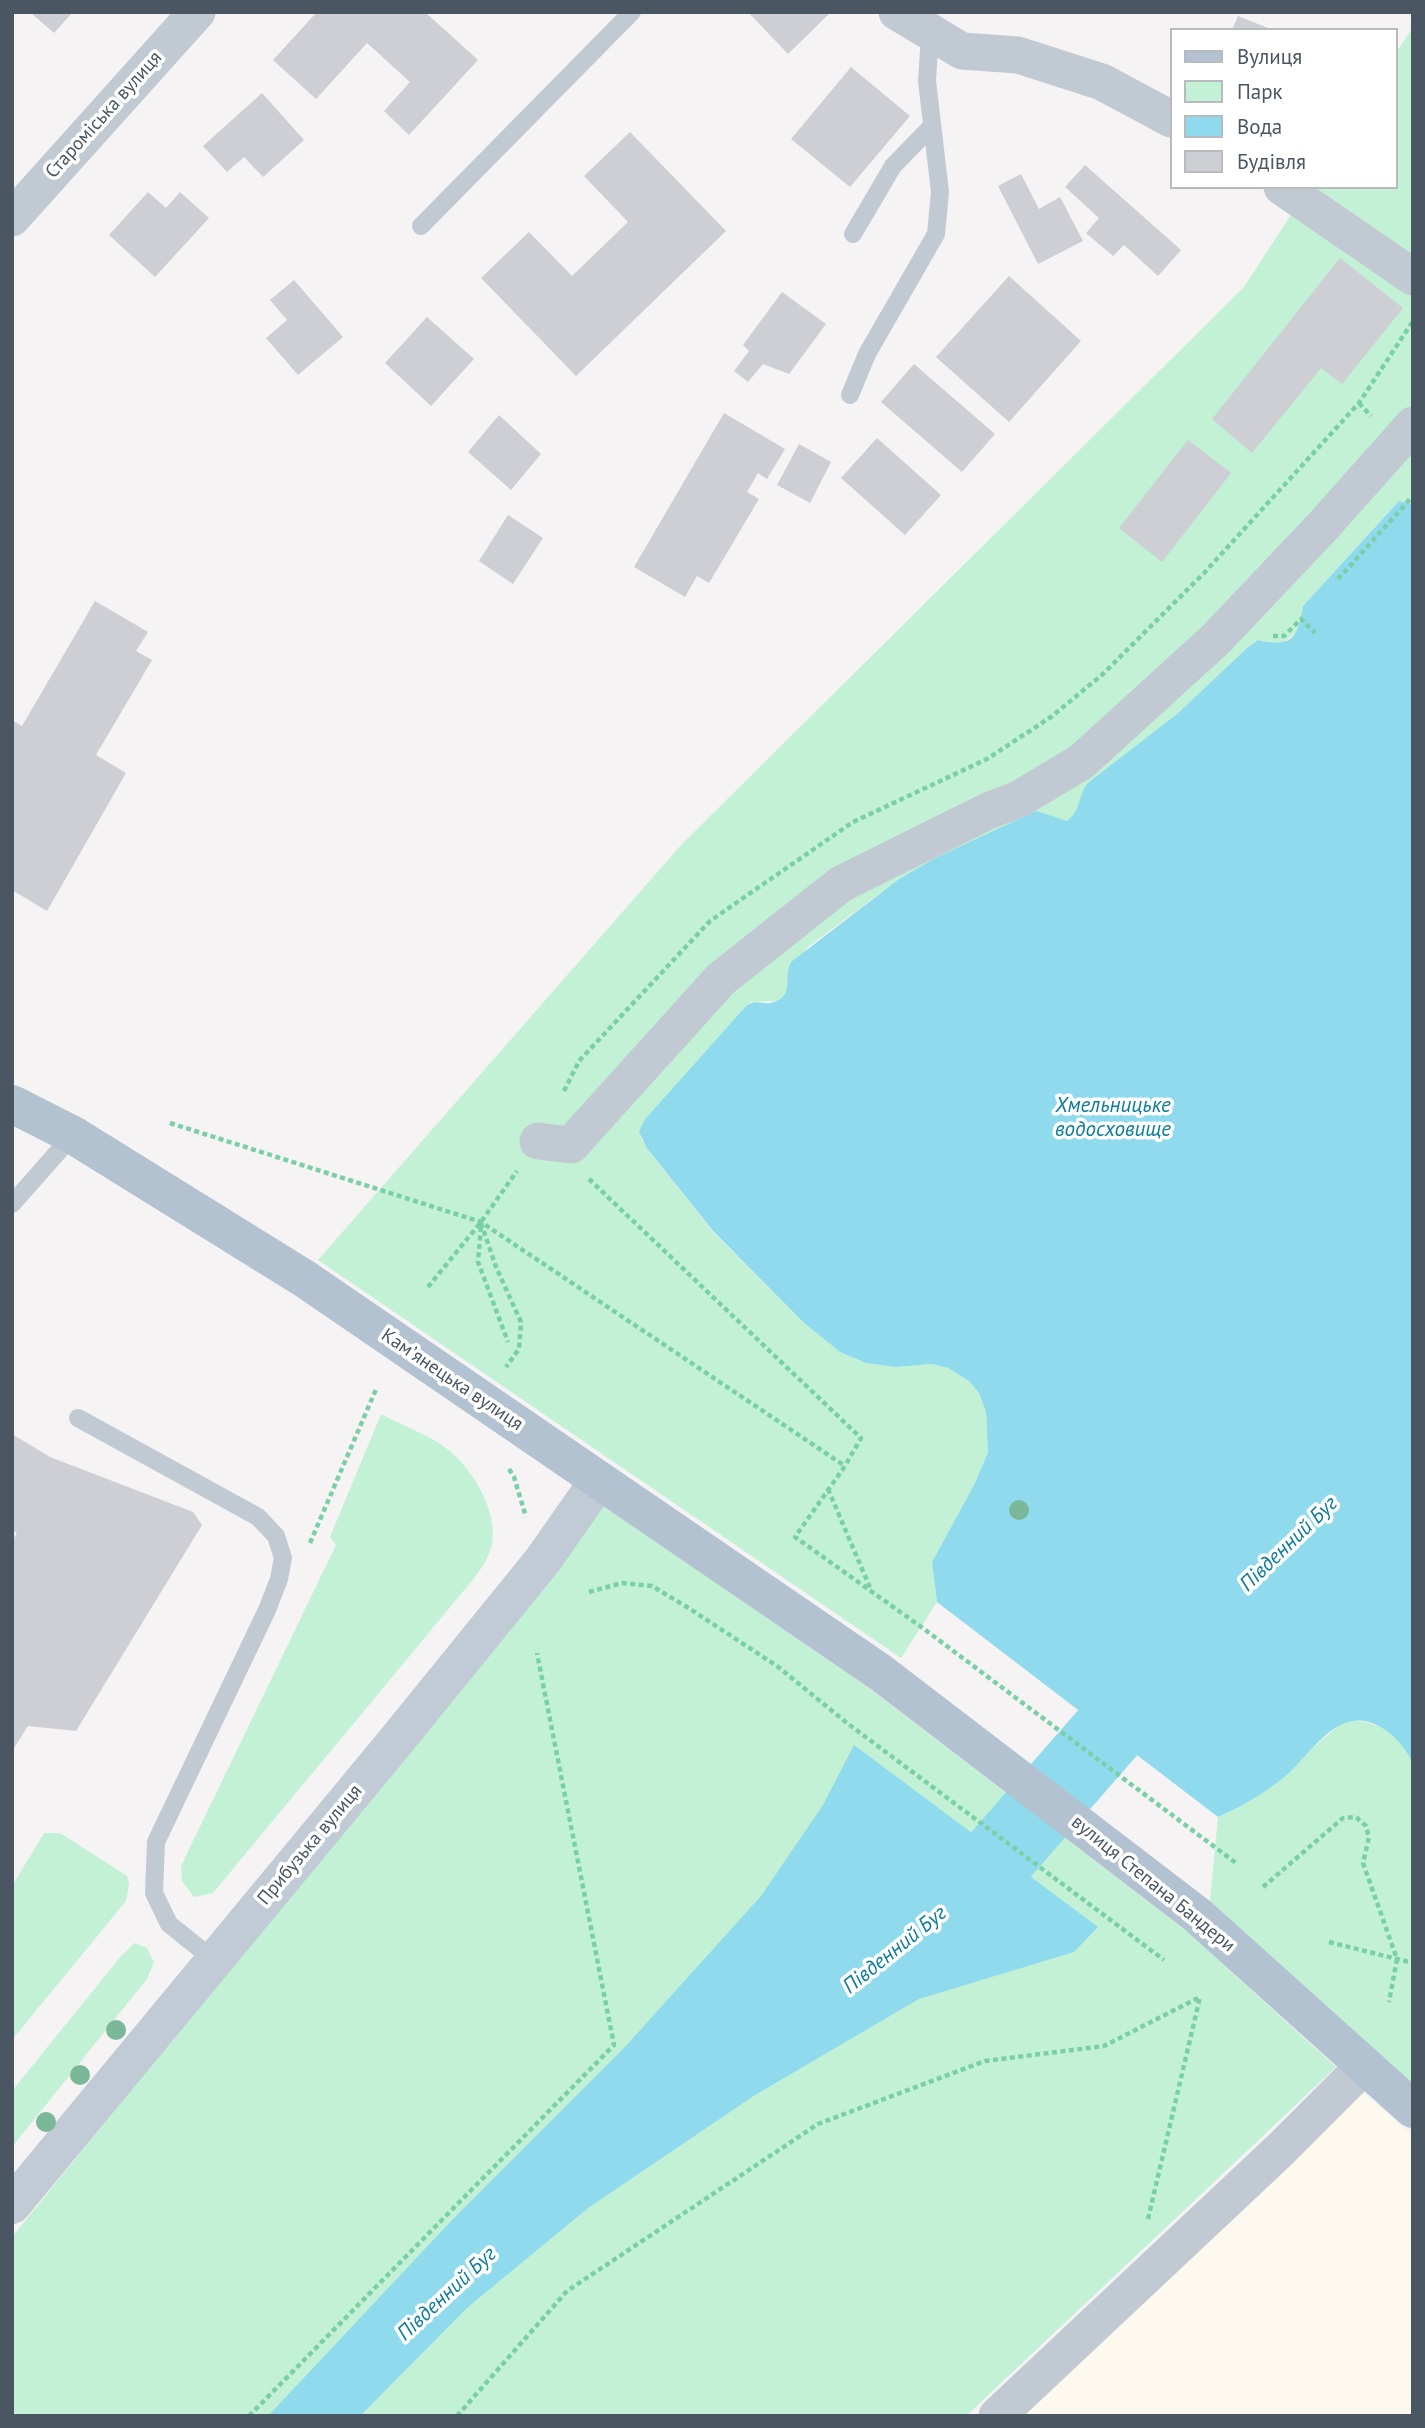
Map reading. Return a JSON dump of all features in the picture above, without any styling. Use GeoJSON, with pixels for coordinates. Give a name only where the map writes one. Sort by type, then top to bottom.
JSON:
{"type":"FeatureCollection","features":[{"type":"Feature","properties":{"kind":"main road","name":"Камʼянецька вулиця"},"geometry":{"type":"LineString","coordinates":[[12,1104],[73,1135],[305,1279],[881,1673]]}},
{"type":"Feature","properties":{"kind":"main road","name":"вулиця Степана Бандери"},"geometry":{"type":"LineString","coordinates":[[881,1673],[1197,1915],[1413,2109]]}},
{"type":"Feature","properties":{"kind":"street","name":"Староміська вулиця"},"geometry":{"type":"LineString","coordinates":[[12,218],[197,12]]}},
{"type":"Feature","properties":{"kind":"street"},"geometry":{"type":"LineString","coordinates":[[897,12],[962,51],[1018,55],[1102,82],[1170,118]]}},
{"type":"Feature","properties":{"kind":"street"},"geometry":{"type":"LineString","coordinates":[[1285,189],[1413,277]]}},
{"type":"Feature","properties":{"kind":"street"},"geometry":{"type":"LineString","coordinates":[[538,1141],[571,1145],[722,979],[841,884],[988,811],[1019,799],[1081,762],[1216,639],[1323,526],[1413,425]]}},
{"type":"Feature","properties":{"kind":"street","name":"Прибузька вулиця"},"geometry":{"type":"LineString","coordinates":[[12,2205],[543,1560],[598,1480]]}},
{"type":"Feature","properties":{"kind":"street"},"geometry":{"type":"LineString","coordinates":[[997,2416],[1280,2150],[1365,2065]]}},
{"type":"Feature","properties":{"kind":"lane"},"geometry":{"type":"LineString","coordinates":[[421,226],[632,12]]}},
{"type":"Feature","properties":{"kind":"lane"},"geometry":{"type":"LineString","coordinates":[[849,395],[867,354],[936,234],[940,192],[930,128],[930,34]]}},
{"type":"Feature","properties":{"kind":"lane"},"geometry":{"type":"LineString","coordinates":[[853,234],[893,166],[930,128]]}},
{"type":"Feature","properties":{"kind":"lane"},"geometry":{"type":"LineString","coordinates":[[12,1204],[73,1135]]}},
{"type":"Feature","properties":{"kind":"lane"},"geometry":{"type":"LineString","coordinates":[[78,1418],[258,1517],[276,1536],[283,1558],[267,1611],[156,1842],[154,1893],[169,1924],[214,1960]]}},
{"type":"Feature","properties":{"kind":"path"},"geometry":{"type":"LineString","coordinates":[[428,1287],[481,1223],[538,1141],[579,1061],[710,921],[853,822],[988,759],[1051,717],[1103,674],[1205,572],[1359,403],[1413,321]]}},
{"type":"Feature","properties":{"kind":"path"},"geometry":{"type":"LineString","coordinates":[[1338,579],[1413,496]]}},
{"type":"Feature","properties":{"kind":"path"},"geometry":{"type":"LineString","coordinates":[[1296,624],[1301,619],[1315,633]]}},
{"type":"Feature","properties":{"kind":"path"},"geometry":{"type":"LineString","coordinates":[[170,1123],[481,1223],[845,1466]]}},
{"type":"Feature","properties":{"kind":"path"},"geometry":{"type":"LineString","coordinates":[[581,1172],[861,1438],[845,1466],[795,1537],[920,1626],[1237,1863]]}},
{"type":"Feature","properties":{"kind":"path"},"geometry":{"type":"LineString","coordinates":[[481,1223],[478,1262],[508,1342]]}},
{"type":"Feature","properties":{"kind":"path"},"geometry":{"type":"LineString","coordinates":[[481,1223],[496,1267],[522,1322],[519,1349],[483,1402]]}},
{"type":"Feature","properties":{"kind":"path"},"geometry":{"type":"LineString","coordinates":[[506,1466],[514,1477],[526,1519]]}},
{"type":"Feature","properties":{"kind":"path"},"geometry":{"type":"LineString","coordinates":[[828,1488],[872,1592]]}},
{"type":"Feature","properties":{"kind":"path"},"geometry":{"type":"LineString","coordinates":[[589,1592],[622,1583],[652,1586],[777,1666],[848,1723],[1164,1960]]}},
{"type":"Feature","properties":{"kind":"path"},"geometry":{"type":"LineString","coordinates":[[249,2416],[614,2045],[537,1653]]}},
{"type":"Feature","properties":{"kind":"path"},"geometry":{"type":"LineString","coordinates":[[1263,1886],[1343,1818],[1356,1817],[1366,1826],[1369,1837],[1363,1863],[1396,1959],[1389,2002]]}},
{"type":"Feature","properties":{"kind":"path"},"geometry":{"type":"LineString","coordinates":[[1329,1942],[1413,1963]]}},
{"type":"Feature","properties":{"kind":"path"},"geometry":{"type":"LineString","coordinates":[[457,2416],[567,2291],[818,2124],[985,2061],[1104,2046],[1200,1997],[1147,2220]]}},
{"type":"Feature","properties":{"kind":"shaded area"},"geometry":{"type":"Polygon","coordinates":[[[1362,2091],[1413,2137],[1413,2416],[1018,2416],[1362,2091]]]}},
{"type":"Feature","properties":{"kind":"green space"},"geometry":{"type":"Polygon","coordinates":[[[1413,27],[1413,504],[1399,501],[1303,606],[1301,628],[1295,634],[1282,643],[1258,640],[1247,648],[1177,714],[1090,781],[1076,812],[1067,821],[1036,812],[935,858],[899,879],[808,947],[788,976],[788,991],[785,996],[777,1001],[751,1002],[746,1006],[646,1118],[641,1138],[646,1147],[713,1232],[804,1323],[840,1352],[866,1363],[896,1367],[932,1364],[948,1368],[969,1381],[979,1393],[986,1412],[988,1452],[975,1483],[932,1562],[937,1602],[901,1658],[318,1260],[681,845],[1244,287],[1308,189],[1397,189],[1397,51],[1413,27]]]}},
{"type":"Feature","properties":{"kind":"green space"},"geometry":{"type":"Polygon","coordinates":[[[381,1414],[436,1441],[452,1453],[468,1471],[488,1507],[493,1532],[489,1553],[475,1577],[213,1893],[194,1897],[182,1881],[181,1866],[336,1545],[330,1537],[381,1414]]]}},
{"type":"Feature","properties":{"kind":"green space"},"geometry":{"type":"Polygon","coordinates":[[[604,1506],[870,1689],[1185,1930],[1336,2067],[966,2416],[12,2416],[12,2237],[604,1506]]]}},
{"type":"Feature","properties":{"kind":"green space"},"geometry":{"type":"Polygon","coordinates":[[[1346,1720],[1369,1723],[1387,1731],[1401,1744],[1413,1764],[1413,2086],[1210,1901],[1218,1817],[1271,1785],[1346,1720]]]}},
{"type":"Feature","properties":{"kind":"green space"},"geometry":{"type":"Polygon","coordinates":[[[44,1833],[60,1833],[127,1876],[129,1884],[126,1901],[12,2040],[12,1886],[44,1833]]]}},
{"type":"Feature","properties":{"kind":"green space"},"geometry":{"type":"Polygon","coordinates":[[[135,1943],[147,1948],[154,1962],[147,1979],[12,2147],[12,2091],[121,1956],[135,1943]]]}},
{"type":"Feature","properties":{"kind":"water","name":"Хмельницьке водосховище"},"geometry":{"type":"Polygon","coordinates":[[[1399,501],[1413,504],[1413,1764],[1400,1743],[1387,1731],[1366,1721],[1352,1721],[1327,1734],[1294,1768],[1268,1789],[1218,1817],[937,1602],[932,1562],[975,1483],[988,1452],[986,1412],[979,1393],[969,1381],[948,1368],[932,1364],[896,1367],[866,1363],[840,1352],[804,1323],[713,1231],[646,1147],[639,1131],[646,1118],[746,1006],[774,1002],[784,995],[791,962],[899,879],[935,858],[1036,811],[1067,821],[1076,811],[1083,791],[1090,781],[1177,714],[1247,648],[1258,640],[1279,643],[1291,638],[1299,626],[1303,606],[1399,501]]]}},
{"type":"Feature","properties":{"kind":"water"},"geometry":{"type":"Polygon","coordinates":[[[854,1745],[1098,1927],[1074,1952],[919,1999],[755,2095],[588,2208],[468,2307],[360,2416],[268,2416],[453,2219],[624,2048],[761,1896],[823,1805],[854,1745]]]}},
{"type":"Feature","properties":{"kind":"building"},"geometry":{"type":"Polygon","coordinates":[[[30,12],[73,12],[54,33],[30,12]]]}},
{"type":"Feature","properties":{"kind":"building"},"geometry":{"type":"Polygon","coordinates":[[[317,12],[425,12],[478,60],[409,135],[384,111],[410,82],[367,43],[316,99],[273,60],[317,12]]]}},
{"type":"Feature","properties":{"kind":"building"},"geometry":{"type":"Polygon","coordinates":[[[748,12],[831,12],[788,54],[748,12]]]}},
{"type":"Feature","properties":{"kind":"building"},"geometry":{"type":"Polygon","coordinates":[[[1238,16],[1268,28],[1233,28],[1238,16]]]}},
{"type":"Feature","properties":{"kind":"building"},"geometry":{"type":"Polygon","coordinates":[[[851,67],[910,116],[850,187],[791,139],[851,67]]]}},
{"type":"Feature","properties":{"kind":"building"},"geometry":{"type":"Polygon","coordinates":[[[262,93],[304,140],[263,177],[244,157],[227,172],[203,146],[262,93]]]}},
{"type":"Feature","properties":{"kind":"building"},"geometry":{"type":"Polygon","coordinates":[[[630,132],[726,231],[576,376],[481,278],[529,232],[572,276],[628,222],[584,176],[630,132]]]}},
{"type":"Feature","properties":{"kind":"building"},"geometry":{"type":"Polygon","coordinates":[[[1085,165],[1181,250],[1158,276],[1124,245],[1113,256],[1086,233],[1099,218],[1065,187],[1085,165]]]}},
{"type":"Feature","properties":{"kind":"building"},"geometry":{"type":"Polygon","coordinates":[[[1021,174],[1039,209],[1060,197],[1083,241],[1038,264],[998,186],[1021,174]]]}},
{"type":"Feature","properties":{"kind":"building"},"geometry":{"type":"Polygon","coordinates":[[[148,192],[166,208],[180,192],[209,218],[155,277],[109,235],[148,192]]]}},
{"type":"Feature","properties":{"kind":"building"},"geometry":{"type":"Polygon","coordinates":[[[1340,258],[1403,308],[1342,384],[1321,368],[1252,453],[1212,419],[1340,258]]]}},
{"type":"Feature","properties":{"kind":"building"},"geometry":{"type":"Polygon","coordinates":[[[1009,276],[1081,341],[1009,422],[936,357],[1009,276]]]}},
{"type":"Feature","properties":{"kind":"building"},"geometry":{"type":"Polygon","coordinates":[[[294,280],[343,337],[298,375],[266,338],[287,320],[270,300],[294,280]]]}},
{"type":"Feature","properties":{"kind":"building"},"geometry":{"type":"Polygon","coordinates":[[[782,292],[826,324],[789,374],[763,364],[748,382],[734,371],[749,351],[743,345],[782,292]]]}},
{"type":"Feature","properties":{"kind":"building"},"geometry":{"type":"Polygon","coordinates":[[[427,317],[474,359],[431,406],[385,363],[427,317]]]}},
{"type":"Feature","properties":{"kind":"building"},"geometry":{"type":"Polygon","coordinates":[[[914,364],[995,434],[962,472],[881,402],[914,364]]]}},
{"type":"Feature","properties":{"kind":"building"},"geometry":{"type":"Polygon","coordinates":[[[724,413],[785,449],[767,479],[758,473],[747,492],[759,499],[709,583],[697,576],[685,597],[634,567],[724,413]]]}},
{"type":"Feature","properties":{"kind":"building"},"geometry":{"type":"Polygon","coordinates":[[[499,415],[541,454],[511,490],[468,452],[499,415]]]}},
{"type":"Feature","properties":{"kind":"building"},"geometry":{"type":"Polygon","coordinates":[[[877,438],[941,495],[905,535],[841,478],[877,438]]]}},
{"type":"Feature","properties":{"kind":"building"},"geometry":{"type":"Polygon","coordinates":[[[1188,440],[1231,473],[1162,562],[1119,528],[1188,440]]]}},
{"type":"Feature","properties":{"kind":"building"},"geometry":{"type":"Polygon","coordinates":[[[799,444],[831,462],[810,503],[777,485],[799,444]]]}},
{"type":"Feature","properties":{"kind":"building"},"geometry":{"type":"Polygon","coordinates":[[[508,515],[543,538],[513,584],[479,561],[508,515]]]}},
{"type":"Feature","properties":{"kind":"building"},"geometry":{"type":"Polygon","coordinates":[[[95,601],[148,632],[136,651],[152,660],[96,755],[126,773],[47,911],[12,890],[12,720],[22,726],[95,601]]]}},
{"type":"Feature","properties":{"kind":"building"},"geometry":{"type":"Polygon","coordinates":[[[12,1434],[50,1457],[193,1512],[202,1525],[76,1731],[28,1726],[12,1751],[12,1541],[17,1533],[12,1530],[12,1434]]]}},
{"type":"Feature","properties":{"kind":"waterway","name":"Південний Буг"},"geometry":{"type":"LineString","coordinates":[[928,1924],[976,1883],[1174,1657]]}}]}
